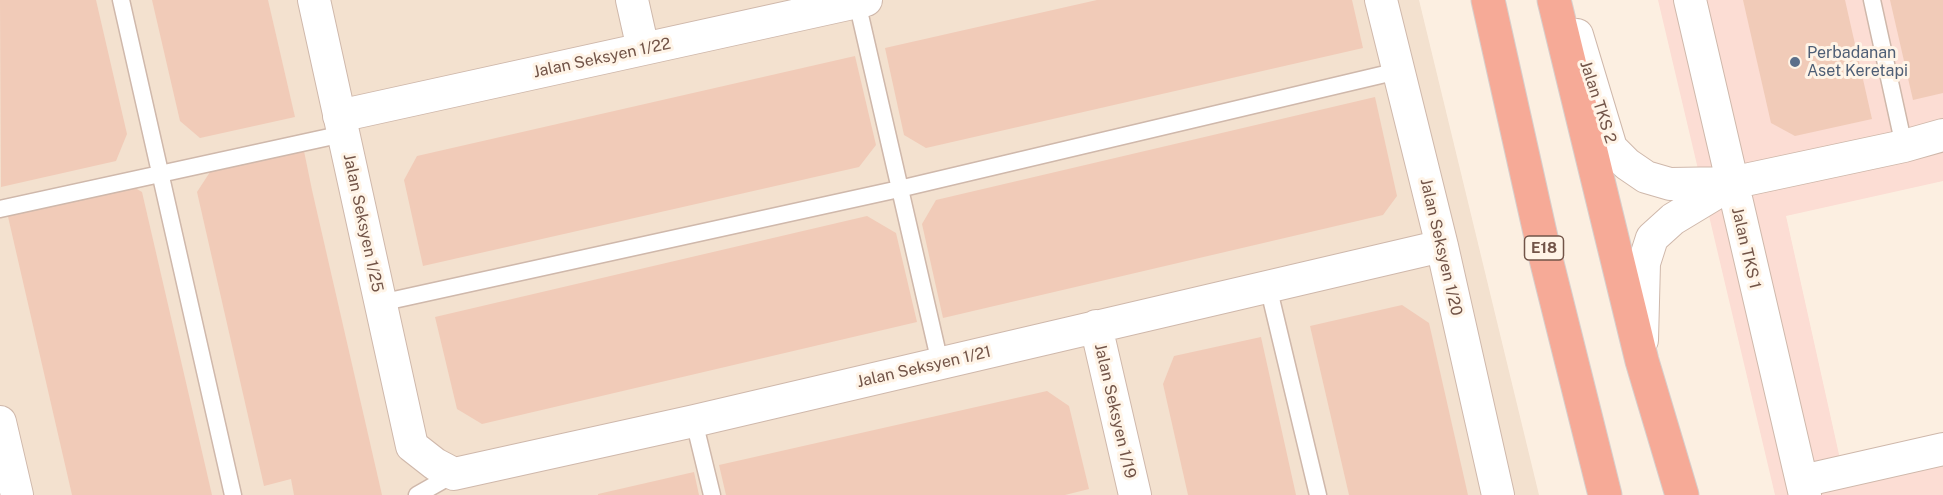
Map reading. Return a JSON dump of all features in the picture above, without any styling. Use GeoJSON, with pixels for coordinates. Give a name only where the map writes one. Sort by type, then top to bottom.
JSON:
{"type":"FeatureCollection","features":[{"type":"Feature","properties":{"kind":"highway","name":"E18"},"geometry":{"type":"LineString","coordinates":[[1488,0],[1545,255],[1605,495]]}},
{"type":"Feature","properties":{"kind":"highway"},"geometry":{"type":"LineString","coordinates":[[1554,0],[1642,361],[1682,495]]}},
{"type":"Feature","properties":{"kind":"street","name":"Jalan Seksyen 1/25"},"geometry":{"type":"LineString","coordinates":[[314,0],[412,446],[435,464],[454,474]]}},
{"type":"Feature","properties":{"kind":"street"},"geometry":{"type":"LineString","coordinates":[[632,0],[643,49]]}},
{"type":"Feature","properties":{"kind":"street","name":"Jalan Seksyen 1/20"},"geometry":{"type":"LineString","coordinates":[[1381,0],[1442,246],[1498,495]]}},
{"type":"Feature","properties":{"kind":"street","name":"Jalan TKS 2"},"geometry":{"type":"LineString","coordinates":[[1566,0],[1611,148],[1627,164],[1646,177],[1670,184],[1731,183],[1904,146],[1943,135]]}},
{"type":"Feature","properties":{"kind":"street","name":"Jalan TKS 1"},"geometry":{"type":"LineString","coordinates":[[1690,0],[1803,488]]}},
{"type":"Feature","properties":{"kind":"street","name":"Jalan Seksyen 1/22"},"geometry":{"type":"LineString","coordinates":[[341,125],[643,49],[852,2]]}},
{"type":"Feature","properties":{"kind":"street","name":"Jalan TKS 2"},"geometry":{"type":"LineString","coordinates":[[1642,361],[1644,263],[1652,238],[1673,219],[1731,183]]}},
{"type":"Feature","properties":{"kind":"street","name":"Jalan Seksyen 1/21"},"geometry":{"type":"LineString","coordinates":[[454,474],[694,421],[1442,246]]}},
{"type":"Feature","properties":{"kind":"street","name":"Jalan Seksyen 1/19"},"geometry":{"type":"LineString","coordinates":[[1096,326],[1134,495]]}},
{"type":"Feature","properties":{"kind":"street"},"geometry":{"type":"LineString","coordinates":[[0,422],[17,495]]}},
{"type":"Feature","properties":{"kind":"street"},"geometry":{"type":"LineString","coordinates":[[1803,488],[1943,449]]}},
{"type":"Feature","properties":{"kind":"lane"},"geometry":{"type":"LineString","coordinates":[[121,0],[233,495]]}},
{"type":"Feature","properties":{"kind":"lane"},"geometry":{"type":"LineString","coordinates":[[1872,0],[1904,146]]}},
{"type":"Feature","properties":{"kind":"lane"},"geometry":{"type":"LineString","coordinates":[[852,2],[940,363]]}},
{"type":"Feature","properties":{"kind":"lane"},"geometry":{"type":"LineString","coordinates":[[380,303],[899,189],[1398,71]]}},
{"type":"Feature","properties":{"kind":"lane"},"geometry":{"type":"LineString","coordinates":[[0,209],[160,174],[341,125]]}},
{"type":"Feature","properties":{"kind":"lane"},"geometry":{"type":"LineString","coordinates":[[1268,286],[1318,495]]}},
{"type":"Feature","properties":{"kind":"lane"},"geometry":{"type":"LineString","coordinates":[[694,421],[712,495]]}},
{"type":"Feature","properties":{"kind":"lane"},"geometry":{"type":"LineString","coordinates":[[417,495],[454,474]]}},
{"type":"Feature","properties":{"kind":"shaded area"},"geometry":{"type":"Polygon","coordinates":[[[0,0],[1419,0],[1539,495],[0,495],[0,0]]]}},
{"type":"Feature","properties":{"kind":"shaded area"},"geometry":{"type":"Polygon","coordinates":[[[1658,0],[1943,0],[1943,181],[1786,216],[1842,468],[1943,446],[1943,495],[1775,495],[1658,0]]]}},
{"type":"Feature","properties":{"kind":"building"},"geometry":{"type":"Polygon","coordinates":[[[0,0],[96,0],[127,134],[116,161],[1,187],[0,0]]]}},
{"type":"Feature","properties":{"kind":"building"},"geometry":{"type":"Polygon","coordinates":[[[152,0],[268,0],[295,117],[200,138],[180,121],[152,0]]]}},
{"type":"Feature","properties":{"kind":"building"},"geometry":{"type":"Polygon","coordinates":[[[1097,0],[1352,0],[1363,48],[926,148],[904,135],[885,48],[1097,0]]]}},
{"type":"Feature","properties":{"kind":"building"},"geometry":{"type":"Polygon","coordinates":[[[1743,0],[1845,0],[1872,119],[1795,136],[1771,123],[1743,0]]]}},
{"type":"Feature","properties":{"kind":"building"},"geometry":{"type":"Polygon","coordinates":[[[1890,0],[1943,0],[1943,93],[1913,100],[1890,0]]]}},
{"type":"Feature","properties":{"kind":"building"},"geometry":{"type":"Polygon","coordinates":[[[855,56],[876,145],[859,167],[423,266],[404,180],[417,156],[855,56]]]}},
{"type":"Feature","properties":{"kind":"building"},"geometry":{"type":"Polygon","coordinates":[[[1375,97],[1397,196],[1383,215],[943,318],[922,224],[936,200],[1375,97]]]}},
{"type":"Feature","properties":{"kind":"building"},"geometry":{"type":"Polygon","coordinates":[[[304,151],[382,495],[294,495],[291,479],[264,486],[197,192],[210,172],[304,151]]]}},
{"type":"Feature","properties":{"kind":"building"},"geometry":{"type":"Polygon","coordinates":[[[123,181],[142,192],[212,495],[72,495],[6,208],[123,181]]]}},
{"type":"Feature","properties":{"kind":"building"},"geometry":{"type":"Polygon","coordinates":[[[867,216],[896,233],[917,322],[482,424],[457,409],[435,317],[867,216]]]}},
{"type":"Feature","properties":{"kind":"building"},"geometry":{"type":"Polygon","coordinates":[[[1402,305],[1429,323],[1468,495],[1349,495],[1310,326],[1402,305]]]}},
{"type":"Feature","properties":{"kind":"building"},"geometry":{"type":"Polygon","coordinates":[[[1261,337],[1296,495],[1188,495],[1163,384],[1174,356],[1261,337]]]}},
{"type":"Feature","properties":{"kind":"building"},"geometry":{"type":"Polygon","coordinates":[[[1047,391],[1069,406],[1089,489],[1065,495],[726,495],[719,465],[1047,391]]]}},
{"type":"Feature","properties":{"kind":"building"},"geometry":{"type":"Polygon","coordinates":[[[694,472],[699,495],[598,495],[598,494],[694,472]]]}},
{"type":"Feature","properties":{"kind":"place","name":"Perbadanan Aset Keretapi"},"geometry":{"type":"Point","coordinates":[1795,62]}}]}
